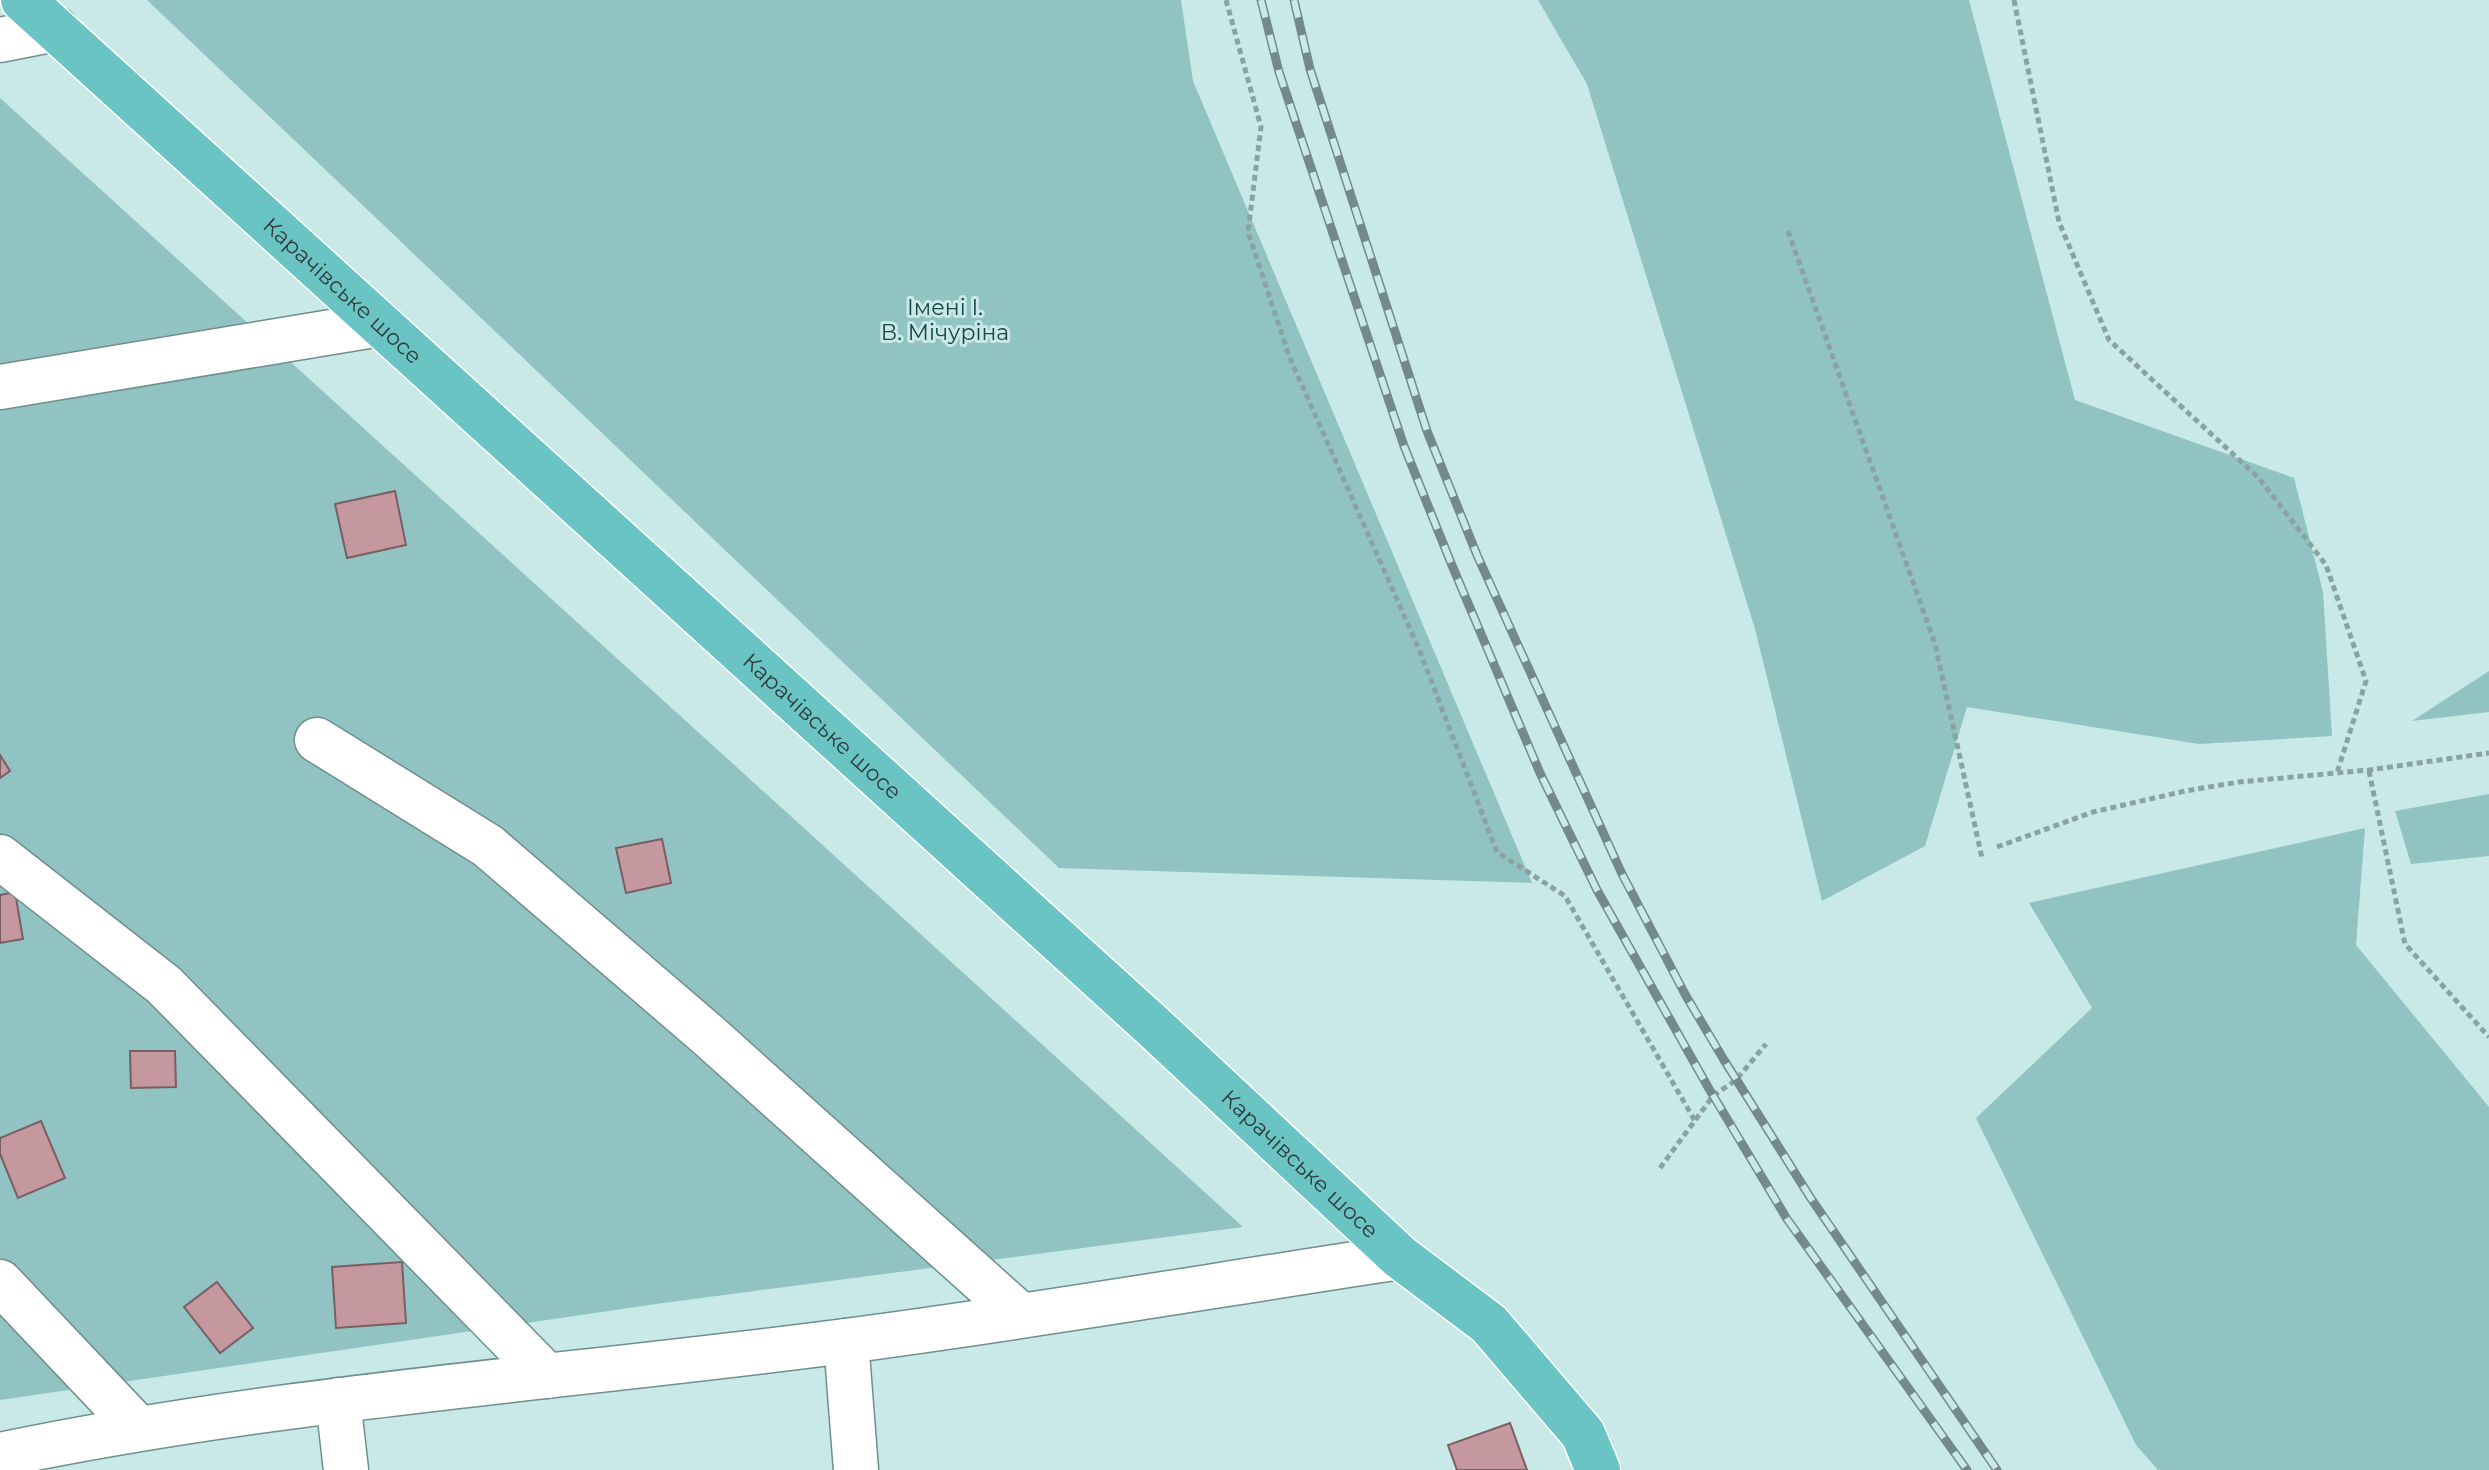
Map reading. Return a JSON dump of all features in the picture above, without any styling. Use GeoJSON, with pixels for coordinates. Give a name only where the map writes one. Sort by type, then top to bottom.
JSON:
{"type":"FeatureCollection","features":[{"type":"Feature","properties":{"kind":"main road","name":"Карачівське шосе"},"geometry":{"type":"LineString","coordinates":[[23,0],[1121,997],[1400,1257],[1489,1324],[1583,1434],[1598,1470]]}},
{"type":"Feature","properties":{"kind":"street"},"geometry":{"type":"LineString","coordinates":[[0,40],[56,29]]}},
{"type":"Feature","properties":{"kind":"street"},"geometry":{"type":"LineString","coordinates":[[0,387],[380,324]]}},
{"type":"Feature","properties":{"kind":"street"},"geometry":{"type":"LineString","coordinates":[[317,740],[488,846],[708,1035],[1020,1315]]}},
{"type":"Feature","properties":{"kind":"street"},"geometry":{"type":"LineString","coordinates":[[0,857],[164,985],[547,1376]]}},
{"type":"Feature","properties":{"kind":"street"},"geometry":{"type":"LineString","coordinates":[[0,1455],[138,1428],[338,1400],[846,1341],[1400,1257]]}},
{"type":"Feature","properties":{"kind":"street"},"geometry":{"type":"LineString","coordinates":[[0,1282],[138,1428]]}},
{"type":"Feature","properties":{"kind":"street"},"geometry":{"type":"LineString","coordinates":[[846,1341],[856,1470]]}},
{"type":"Feature","properties":{"kind":"street"},"geometry":{"type":"LineString","coordinates":[[338,1400],[346,1470]]}},
{"type":"Feature","properties":{"kind":"path"},"geometry":{"type":"LineString","coordinates":[[1226,0],[1261,127],[1248,232],[1289,356],[1419,649],[1497,852],[1565,896],[1695,1121]]}},
{"type":"Feature","properties":{"kind":"path"},"geometry":{"type":"LineString","coordinates":[[2014,0],[2059,222],[2109,340],[2259,478],[2326,565],[2366,681],[2337,773]]}},
{"type":"Feature","properties":{"kind":"path"},"geometry":{"type":"LineString","coordinates":[[1788,231],[1935,644],[1982,858]]}},
{"type":"Feature","properties":{"kind":"path"},"geometry":{"type":"LineString","coordinates":[[1997,847],[2093,812],[2185,791],[2489,753]]}},
{"type":"Feature","properties":{"kind":"path"},"geometry":{"type":"LineString","coordinates":[[2369,770],[2405,944],[2489,1037]]}},
{"type":"Feature","properties":{"kind":"path"},"geometry":{"type":"LineString","coordinates":[[1660,1168],[1713,1096],[1736,1080],[1766,1044]]}},
{"type":"Feature","properties":{"kind":"green space","name":"Імені І. В. Мічуріна"},"geometry":{"type":"Polygon","coordinates":[[[147,0],[1181,0],[1193,81],[1532,883],[1059,868],[147,0]]]}},
{"type":"Feature","properties":{"kind":"green space"},"geometry":{"type":"Polygon","coordinates":[[[1538,0],[1969,0],[2075,400],[2294,478],[2323,592],[2332,736],[2199,744],[1967,707],[1925,846],[1822,901],[1755,629],[1587,84],[1538,0]]]}},
{"type":"Feature","properties":{"kind":"green space"},"geometry":{"type":"Polygon","coordinates":[[[0,98],[1243,1227],[663,1303],[0,1400],[0,98]]]}},
{"type":"Feature","properties":{"kind":"green space"},"geometry":{"type":"Polygon","coordinates":[[[2489,671],[2489,712],[2412,721],[2489,671]]]}},
{"type":"Feature","properties":{"kind":"green space"},"geometry":{"type":"Polygon","coordinates":[[[2489,794],[2489,856],[2411,864],[2395,811],[2489,794]]]}},
{"type":"Feature","properties":{"kind":"green space"},"geometry":{"type":"Polygon","coordinates":[[[2365,828],[2356,945],[2489,1107],[2489,1470],[2158,1470],[2136,1445],[1976,1118],[2092,1008],[2029,903],[2365,828]]]}},
{"type":"Feature","properties":{"kind":"building"},"geometry":{"type":"Polygon","coordinates":[[[395,491],[406,545],[347,558],[335,504],[395,491]]]}},
{"type":"Feature","properties":{"kind":"building"},"geometry":{"type":"Polygon","coordinates":[[[0,755],[10,771],[0,778],[0,755]]]}},
{"type":"Feature","properties":{"kind":"building"},"geometry":{"type":"Polygon","coordinates":[[[662,839],[671,883],[626,893],[616,848],[662,839]]]}},
{"type":"Feature","properties":{"kind":"building"},"geometry":{"type":"Polygon","coordinates":[[[15,892],[23,939],[0,943],[0,895],[15,892]]]}},
{"type":"Feature","properties":{"kind":"building"},"geometry":{"type":"Polygon","coordinates":[[[130,1051],[175,1051],[176,1087],[131,1088],[130,1051]]]}},
{"type":"Feature","properties":{"kind":"building"},"geometry":{"type":"Polygon","coordinates":[[[41,1121],[65,1178],[18,1198],[0,1154],[0,1138],[41,1121]]]}},
{"type":"Feature","properties":{"kind":"building"},"geometry":{"type":"Polygon","coordinates":[[[402,1262],[406,1323],[336,1328],[332,1267],[402,1262]]]}},
{"type":"Feature","properties":{"kind":"building"},"geometry":{"type":"Polygon","coordinates":[[[217,1282],[253,1328],[220,1353],[184,1307],[217,1282]]]}},
{"type":"Feature","properties":{"kind":"building"},"geometry":{"type":"Polygon","coordinates":[[[1510,1423],[1527,1470],[1457,1470],[1448,1445],[1510,1423]]]}},
{"type":"Feature","properties":{"kind":"railway"},"geometry":{"type":"LineString","coordinates":[[1261,0],[1279,72],[1404,446],[1540,773],[1597,890],[1787,1219],[1967,1470]]}},
{"type":"Feature","properties":{"kind":"railway"},"geometry":{"type":"LineString","coordinates":[[1294,0],[1310,69],[1427,431],[1477,555],[1622,874],[1686,996],[1810,1197],[1997,1470]]}}]}
